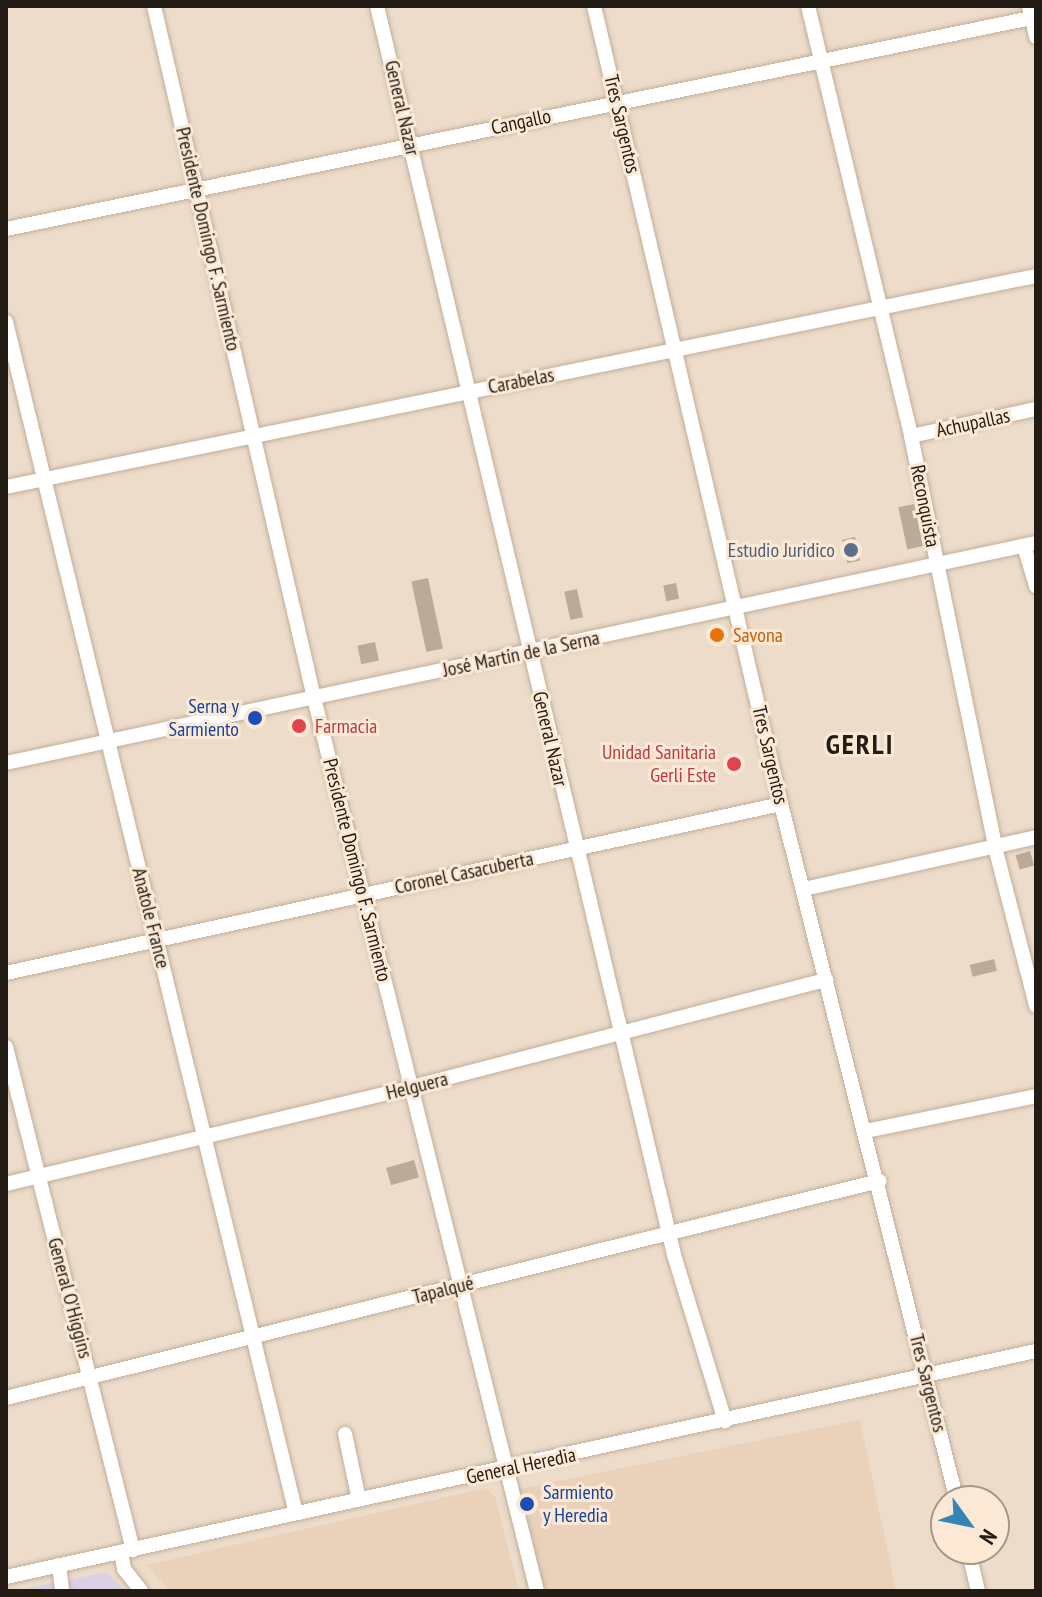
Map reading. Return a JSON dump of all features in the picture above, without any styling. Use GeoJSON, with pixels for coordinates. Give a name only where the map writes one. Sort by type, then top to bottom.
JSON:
{"type":"FeatureCollection","features":[{"type":"Feature","properties":{"kind":"street","name":"Presidente Domingo F. Sarmiento"},"geometry":{"type":"LineString","coordinates":[[154,6],[314,698],[537,1591]]}},
{"type":"Feature","properties":{"kind":"street","name":"General Nazar"},"geometry":{"type":"LineString","coordinates":[[377,6],[575,849],[670,1235],[725,1421]]}},
{"type":"Feature","properties":{"kind":"street","name":"Tres Sargentos"},"geometry":{"type":"LineString","coordinates":[[594,6],[781,804],[879,1181],[953,1485]]}},
{"type":"Feature","properties":{"kind":"street","name":"Reconquista"},"geometry":{"type":"LineString","coordinates":[[808,6],[882,307],[995,847],[1036,1006]]}},
{"type":"Feature","properties":{"kind":"street","name":"Cangallo"},"geometry":{"type":"LineString","coordinates":[[6,229],[821,61],[1032,13]]}},
{"type":"Feature","properties":{"kind":"street"},"geometry":{"type":"LineString","coordinates":[[1032,13],[1036,37]]}},
{"type":"Feature","properties":{"kind":"street","name":"Carabelas"},"geometry":{"type":"LineString","coordinates":[[6,487],[1036,276]]}},
{"type":"Feature","properties":{"kind":"street","name":"Anatole France"},"geometry":{"type":"LineString","coordinates":[[6,322],[104,740],[158,940],[296,1513]]}},
{"type":"Feature","properties":{"kind":"street","name":"Achupallas"},"geometry":{"type":"LineString","coordinates":[[911,436],[1036,409]]}},
{"type":"Feature","properties":{"kind":"street"},"geometry":{"type":"LineString","coordinates":[[1030,544],[1036,586]]}},
{"type":"Feature","properties":{"kind":"street","name":"José Martín de la Serna"},"geometry":{"type":"LineString","coordinates":[[6,763],[1030,544]]}},
{"type":"Feature","properties":{"kind":"street","name":"Coronel Casacuberta"},"geometry":{"type":"LineString","coordinates":[[6,973],[781,804]]}},
{"type":"Feature","properties":{"kind":"street"},"geometry":{"type":"LineString","coordinates":[[804,889],[1036,837]]}},
{"type":"Feature","properties":{"kind":"street","name":"Helguera"},"geometry":{"type":"LineString","coordinates":[[6,1184],[412,1087],[826,980]]}},
{"type":"Feature","properties":{"kind":"street","name":"General O'Higgins"},"geometry":{"type":"LineString","coordinates":[[6,1047],[91,1378],[127,1551],[124,1569],[141,1591]]}},
{"type":"Feature","properties":{"kind":"street"},"geometry":{"type":"LineString","coordinates":[[866,1131],[1036,1096]]}},
{"type":"Feature","properties":{"kind":"street","name":"Tapalqué"},"geometry":{"type":"LineString","coordinates":[[6,1398],[879,1181]]}},
{"type":"Feature","properties":{"kind":"street","name":"General Heredia"},"geometry":{"type":"LineString","coordinates":[[6,1577],[1036,1351]]}},
{"type":"Feature","properties":{"kind":"street"},"geometry":{"type":"LineString","coordinates":[[345,1434],[359,1500]]}},
{"type":"Feature","properties":{"kind":"street"},"geometry":{"type":"LineString","coordinates":[[59,1565],[62,1591]]}},
{"type":"Feature","properties":{"kind":"street"},"geometry":{"type":"LineString","coordinates":[[972,1565],[978,1591]]}},
{"type":"Feature","properties":{"kind":"shaded area"},"geometry":{"type":"Polygon","coordinates":[[[860,1420],[896,1591],[543,1591],[519,1489],[860,1420]]]}},
{"type":"Feature","properties":{"kind":"shaded area"},"geometry":{"type":"Polygon","coordinates":[[[486,1488],[495,1497],[519,1591],[171,1591],[146,1565],[486,1488]]]}},
{"type":"Feature","properties":{"kind":"shaded area"},"geometry":{"type":"Polygon","coordinates":[[[106,1572],[125,1591],[15,1591],[106,1572]]]}},
{"type":"Feature","properties":{"kind":"building"},"geometry":{"type":"Polygon","coordinates":[[[914,504],[923,546],[907,549],[898,507],[914,504]]]}},
{"type":"Feature","properties":{"kind":"building","name":"Estudio Juridico"},"geometry":{"type":"Polygon","coordinates":[[[855,537],[860,560],[847,563],[842,540],[855,537]]]}},
{"type":"Feature","properties":{"kind":"building"},"geometry":{"type":"Polygon","coordinates":[[[428,578],[443,648],[426,652],[411,582],[428,578]]]}},
{"type":"Feature","properties":{"kind":"building"},"geometry":{"type":"Polygon","coordinates":[[[676,583],[679,599],[666,601],[663,585],[676,583]]]}},
{"type":"Feature","properties":{"kind":"building"},"geometry":{"type":"Polygon","coordinates":[[[577,589],[583,617],[570,620],[564,592],[577,589]]]}},
{"type":"Feature","properties":{"kind":"building"},"geometry":{"type":"Polygon","coordinates":[[[375,642],[379,661],[361,664],[357,646],[375,642]]]}},
{"type":"Feature","properties":{"kind":"building"},"geometry":{"type":"Polygon","coordinates":[[[1030,851],[1034,865],[1020,870],[1016,855],[1030,851]]]}},
{"type":"Feature","properties":{"kind":"building"},"geometry":{"type":"Polygon","coordinates":[[[994,959],[997,971],[973,977],[970,965],[994,959]]]}},
{"type":"Feature","properties":{"kind":"building"},"geometry":{"type":"Polygon","coordinates":[[[414,1160],[419,1177],[391,1185],[386,1168],[414,1160]]]}},
{"type":"Feature","properties":{"kind":"place","name":"Estudio Juridico"},"geometry":{"type":"Point","coordinates":[851,550]}},
{"type":"Feature","properties":{"kind":"place","name":"Savona"},"geometry":{"type":"Point","coordinates":[717,635]}},
{"type":"Feature","properties":{"kind":"place","name":"Serna y Sarmiento"},"geometry":{"type":"Point","coordinates":[255,718]}},
{"type":"Feature","properties":{"kind":"place","name":"Farmacia"},"geometry":{"type":"Point","coordinates":[299,726]}},
{"type":"Feature","properties":{"kind":"place","name":"Unidad Sanitaria Gerli Este"},"geometry":{"type":"Point","coordinates":[734,764]}},
{"type":"Feature","properties":{"kind":"place","name":"Sarmiento y Heredia"},"geometry":{"type":"Point","coordinates":[527,1504]}},
{"type":"Feature","properties":{"kind":"district","name":"GERLI"},"geometry":{"type":"Point","coordinates":[860,744]}}]}
